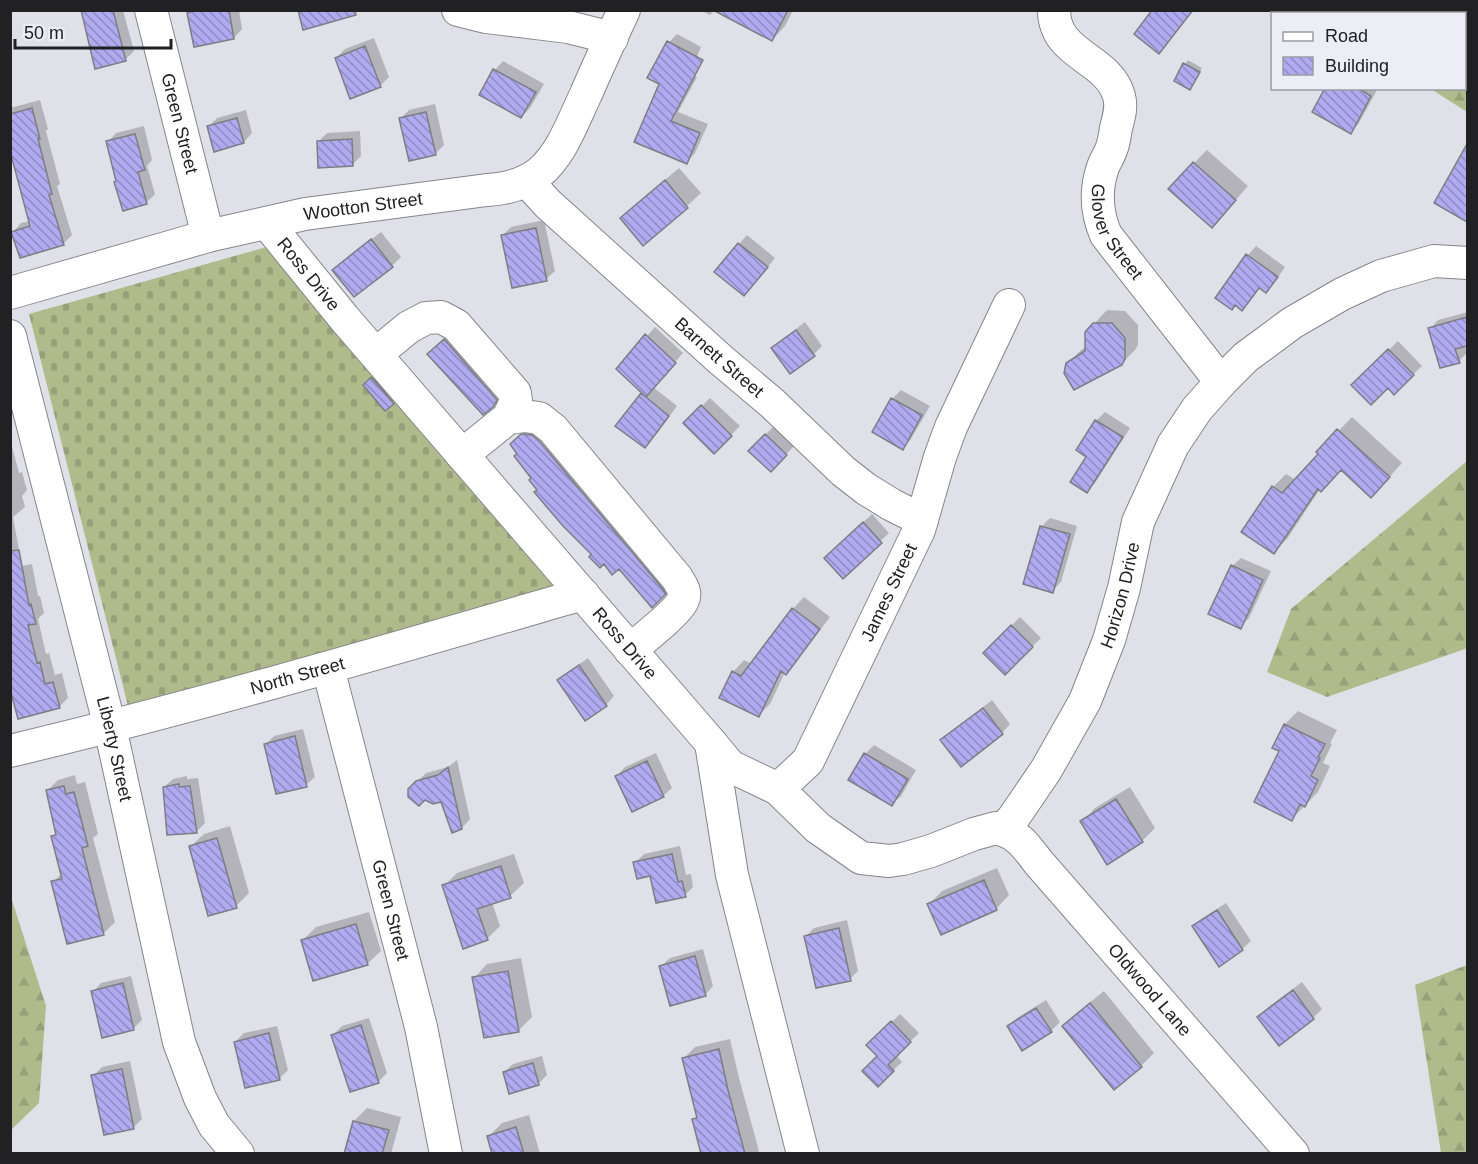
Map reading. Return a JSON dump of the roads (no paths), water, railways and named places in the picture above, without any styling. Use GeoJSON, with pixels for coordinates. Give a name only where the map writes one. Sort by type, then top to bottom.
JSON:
{"type":"FeatureCollection","features":[{"type":"Feature","properties":{"kind":"street","name":"Green Street"},"geometry":{"type":"LineString","coordinates":[[151,10],[208,236]]}},
{"type":"Feature","properties":{"kind":"street"},"geometry":{"type":"LineString","coordinates":[[458,10],[486,17],[568,27],[618,24]]}},
{"type":"Feature","properties":{"kind":"street","name":"Glover Street"},"geometry":{"type":"LineString","coordinates":[[1054,10],[1054,21],[1059,34],[1068,45],[1104,72],[1113,83],[1119,96],[1120,110],[1112,149],[1099,179],[1097,208],[1100,222],[1106,235],[1221,382]]}},
{"type":"Feature","properties":{"kind":"street","name":"Wootton Street"},"geometry":{"type":"LineString","coordinates":[[10,293],[208,236],[267,223],[316,213],[501,189],[527,181],[550,162],[566,138],[618,24]]}},
{"type":"Feature","properties":{"kind":"street","name":"Barnett Street"},"geometry":{"type":"LineString","coordinates":[[527,181],[548,204],[772,403],[843,471],[866,489],[922,520]]}},
{"type":"Feature","properties":{"kind":"street","name":"Ross Drive"},"geometry":{"type":"LineString","coordinates":[[267,223],[462,455],[711,743]]}},
{"type":"Feature","properties":{"kind":"street","name":"Horizon Drive"},"geometry":{"type":"LineString","coordinates":[[1003,830],[1046,770],[1085,701],[1115,619],[1138,522],[1173,445],[1197,409],[1246,357],[1292,323],[1342,294],[1381,276],[1434,261],[1467,263]]}},
{"type":"Feature","properties":{"kind":"street","name":"James Street"},"geometry":{"type":"LineString","coordinates":[[778,789],[808,761],[914,541],[951,428],[1009,305]]}},
{"type":"Feature","properties":{"kind":"street"},"geometry":{"type":"LineString","coordinates":[[376,354],[409,327],[426,318],[441,317],[456,325],[515,393],[516,401],[508,418],[462,455]]}},
{"type":"Feature","properties":{"kind":"street","name":"Liberty Street"},"geometry":{"type":"LineString","coordinates":[[10,336],[110,727],[179,1042],[200,1098],[211,1139],[238,1154]]}},
{"type":"Feature","properties":{"kind":"street"},"geometry":{"type":"LineString","coordinates":[[508,418],[524,416],[539,418],[553,429],[677,578],[685,592],[683,600],[675,611],[630,650]]}},
{"type":"Feature","properties":{"kind":"street","name":"North Street"},"geometry":{"type":"LineString","coordinates":[[10,751],[110,727],[328,668],[583,594]]}},
{"type":"Feature","properties":{"kind":"street","name":"Green Street"},"geometry":{"type":"LineString","coordinates":[[328,668],[421,1027],[446,1154]]}},
{"type":"Feature","properties":{"kind":"street"},"geometry":{"type":"LineString","coordinates":[[711,743],[730,766],[778,789],[818,828],[861,858],[903,860],[974,834],[996,828],[1003,830]]}},
{"type":"Feature","properties":{"kind":"street"},"geometry":{"type":"LineString","coordinates":[[711,743],[732,875],[803,1154]]}},
{"type":"Feature","properties":{"kind":"street","name":"Oldwood Lane"},"geometry":{"type":"LineString","coordinates":[[1003,830],[1022,840],[1039,863],[1293,1154]]}}]}
